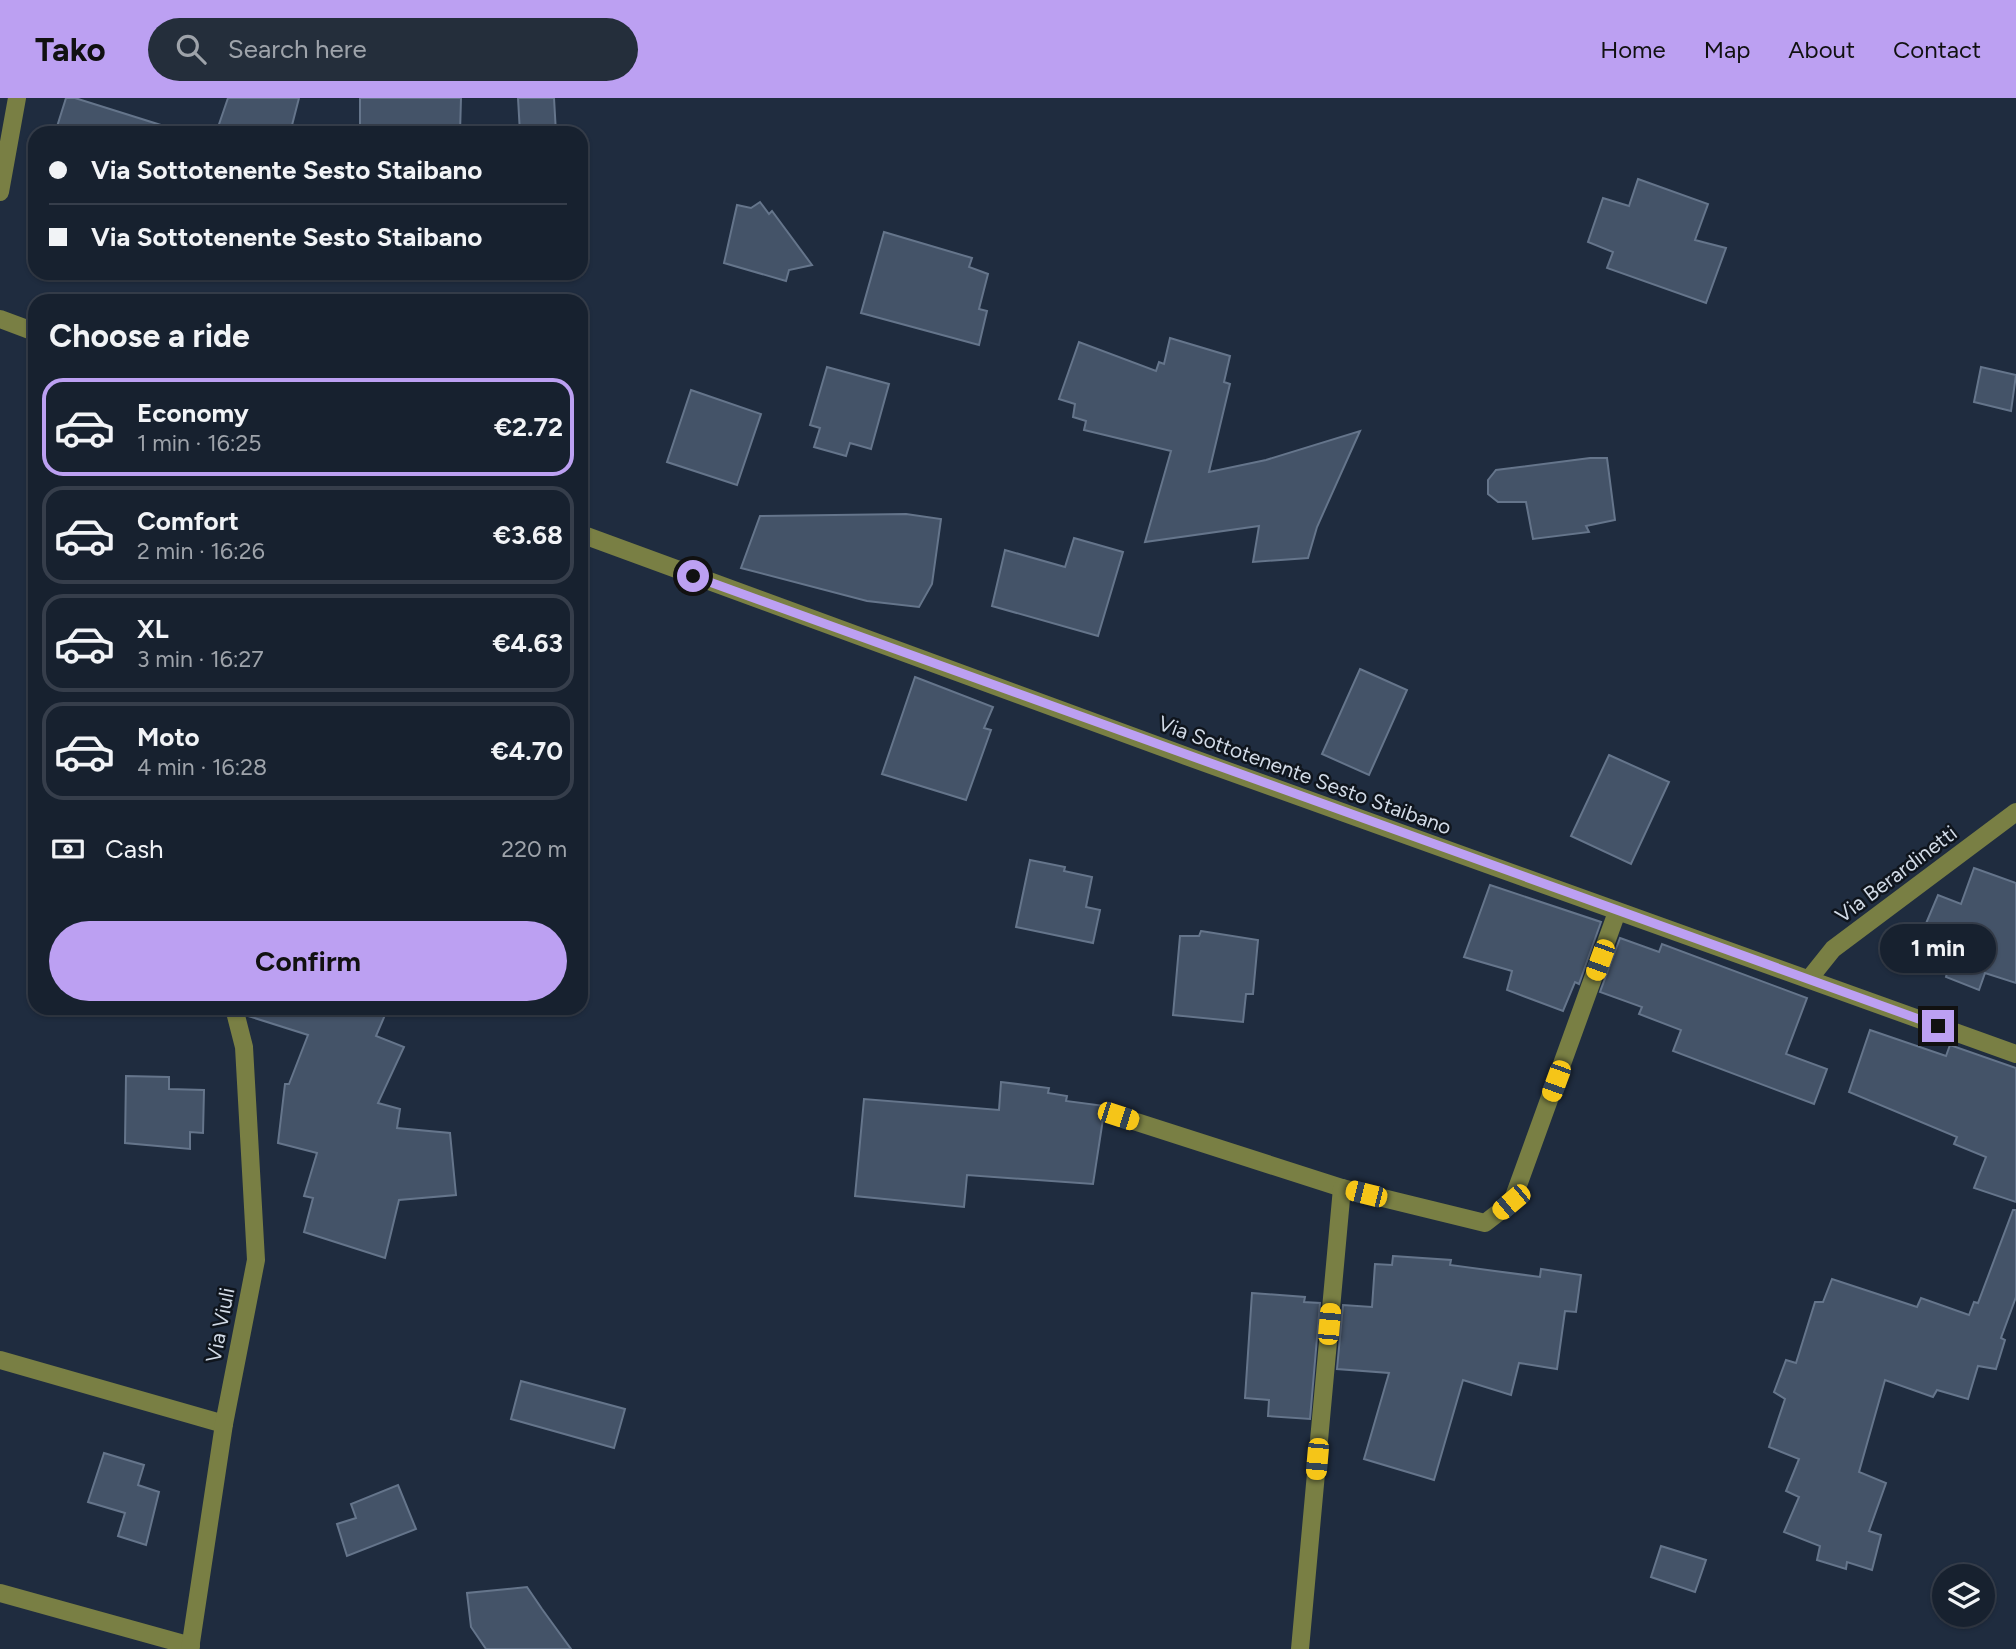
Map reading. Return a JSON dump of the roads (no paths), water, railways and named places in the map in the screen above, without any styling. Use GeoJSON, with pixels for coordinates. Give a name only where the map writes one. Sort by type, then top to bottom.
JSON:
{"type":"FeatureCollection","features":[{"type":"Feature","properties":{"kind":"street"},"geometry":{"type":"LineString","coordinates":[[0,192],[17,98]]}},
{"type":"Feature","properties":{"kind":"street"},"geometry":{"type":"LineString","coordinates":[[0,319],[28,329]]}},
{"type":"Feature","properties":{"kind":"street","name":"Via Sottotenente Sesto Staibano"},"geometry":{"type":"LineString","coordinates":[[588,537],[1617,912],[2016,1054]]}},
{"type":"Feature","properties":{"kind":"street","name":"Via Berardinetti"},"geometry":{"type":"LineString","coordinates":[[1809,979],[1833,949],[2016,812]]}},
{"type":"Feature","properties":{"kind":"street"},"geometry":{"type":"LineString","coordinates":[[1118,1116],[1342,1188],[1485,1223],[1511,1202],[1617,912]]}},
{"type":"Feature","properties":{"kind":"street","name":"Via Viuli"},"geometry":{"type":"LineString","coordinates":[[191,1647],[224,1424],[256,1259],[244,1047],[236,1015]]}},
{"type":"Feature","properties":{"kind":"street"},"geometry":{"type":"LineString","coordinates":[[1300,1649],[1342,1188]]}},
{"type":"Feature","properties":{"kind":"street"},"geometry":{"type":"LineString","coordinates":[[0,1360],[224,1424]]}},
{"type":"Feature","properties":{"kind":"street"},"geometry":{"type":"LineString","coordinates":[[0,1593],[191,1647]]}}]}
